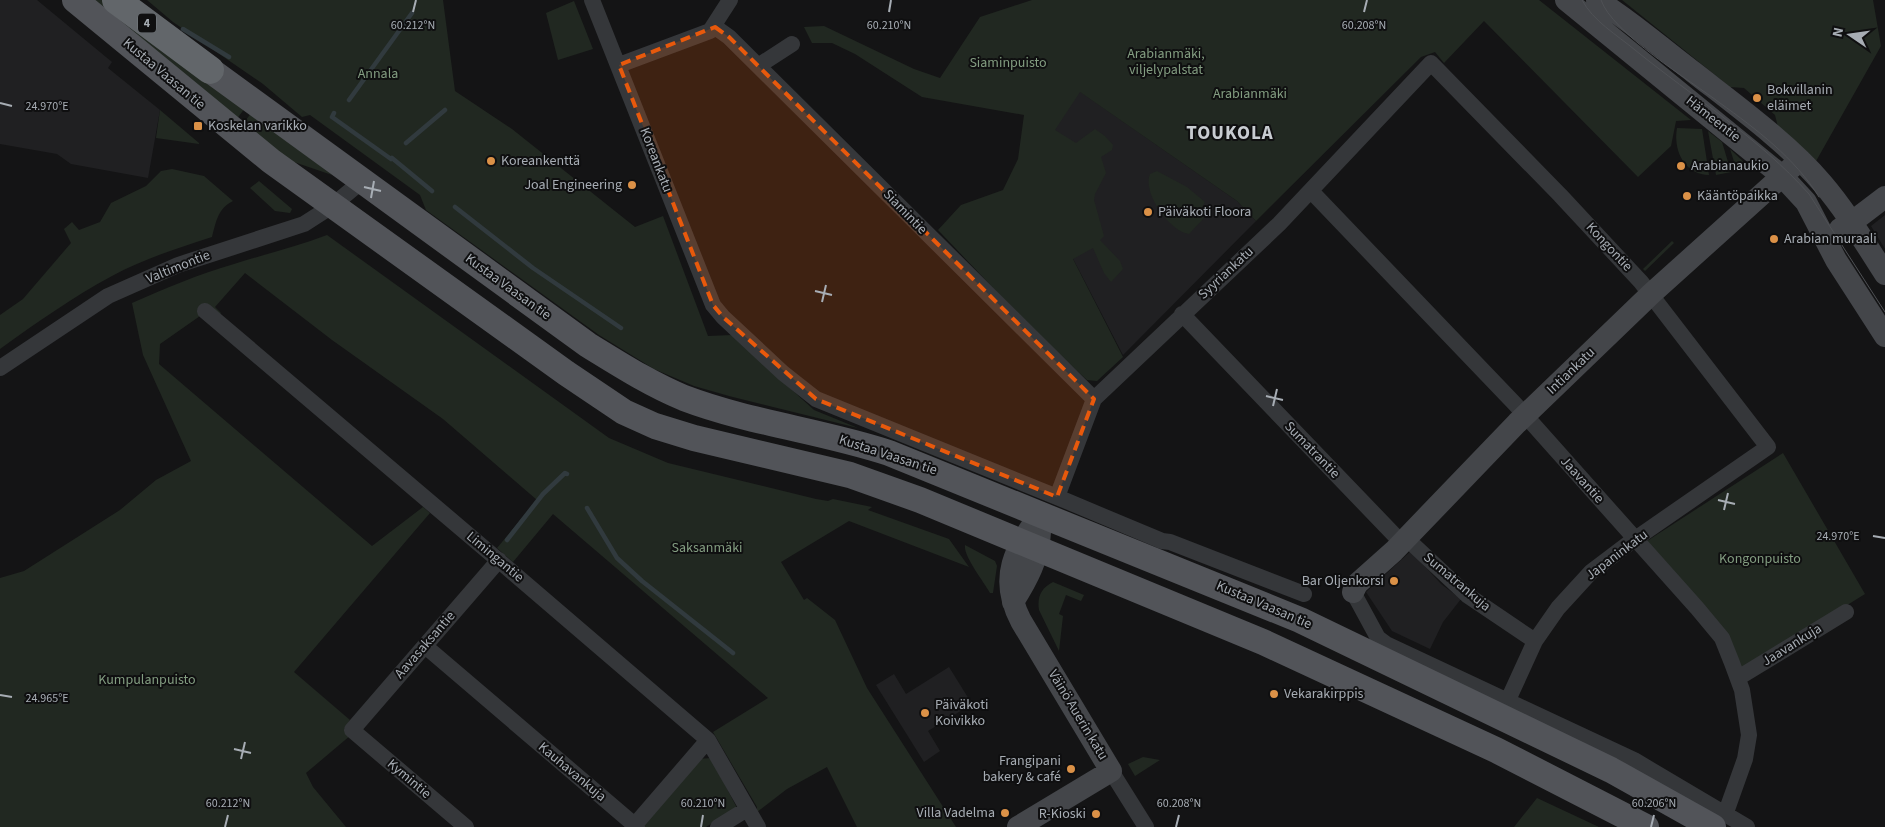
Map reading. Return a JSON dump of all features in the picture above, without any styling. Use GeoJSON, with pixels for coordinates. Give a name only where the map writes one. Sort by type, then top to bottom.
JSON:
{"type":"FeatureCollection","features":[{"type":"Feature","properties":{"kind":"highway","name":"Kustaa Vaasan tie"},"geometry":{"type":"LineString","coordinates":[[116,0],[210,70]]}},
{"type":"Feature","properties":{"kind":"main road","name":"Kustaa Vaasan tie"},"geometry":{"type":"LineString","coordinates":[[74,0],[219,120],[332,206],[624,412],[655,426],[694,438],[850,475],[920,500],[1270,645],[1496,750],[1646,827]]}},
{"type":"Feature","properties":{"kind":"main road","name":"Kustaa Vaasan tie"},"geometry":{"type":"LineString","coordinates":[[210,70],[588,345],[621,366],[668,391],[722,410],[859,443],[1053,503],[1719,821]]}},
{"type":"Feature","properties":{"kind":"street","name":"Koreankatu"},"geometry":{"type":"LineString","coordinates":[[592,0],[713,305],[723,317]]}},
{"type":"Feature","properties":{"kind":"street"},"geometry":{"type":"LineString","coordinates":[[619,65],[710,31],[730,0]]}},
{"type":"Feature","properties":{"kind":"street","name":"Hämeentie"},"geometry":{"type":"LineString","coordinates":[[1597,0],[1623,16],[1744,112],[1800,160],[1822,182],[1852,222],[1885,274]]}},
{"type":"Feature","properties":{"kind":"street","name":"Hämeentie"},"geometry":{"type":"LineString","coordinates":[[1569,1],[1782,176],[1806,202],[1836,260],[1885,336]]}},
{"type":"Feature","properties":{"kind":"street","name":"Siamintie"},"geometry":{"type":"LineString","coordinates":[[714,27],[729,37],[1094,399]]}},
{"type":"Feature","properties":{"kind":"street"},"geometry":{"type":"LineString","coordinates":[[758,66],[792,44]]}},
{"type":"Feature","properties":{"kind":"street","name":"Syyriankatu"},"geometry":{"type":"LineString","coordinates":[[1053,503],[1094,399],[1311,191],[1431,63]]}},
{"type":"Feature","properties":{"kind":"street","name":"Kongontie"},"geometry":{"type":"LineString","coordinates":[[1431,63],[1560,195],[1651,294],[1768,447]]}},
{"type":"Feature","properties":{"kind":"street","name":"Intiankatu"},"geometry":{"type":"LineString","coordinates":[[1353,592],[1357,584],[1404,540],[1525,416],[1651,294],[1800,160]]}},
{"type":"Feature","properties":{"kind":"street","name":"Valtimontie"},"geometry":{"type":"LineString","coordinates":[[0,368],[108,296],[186,262],[304,224],[332,206],[362,181]]}},
{"type":"Feature","properties":{"kind":"street","name":"Jaavantie"},"geometry":{"type":"LineString","coordinates":[[1311,191],[1525,416],[1722,638],[1738,678],[1749,735],[1745,759],[1719,821]]}},
{"type":"Feature","properties":{"kind":"street"},"geometry":{"type":"LineString","coordinates":[[1825,236],[1852,222],[1885,197]]}},
{"type":"Feature","properties":{"kind":"street","name":"Limingantie"},"geometry":{"type":"LineString","coordinates":[[205,311],[708,740],[758,827]]}},
{"type":"Feature","properties":{"kind":"street","name":"Sumatrantie"},"geometry":{"type":"LineString","coordinates":[[1182,314],[1404,540]]}},
{"type":"Feature","properties":{"kind":"street","name":"Kustaa Vaasan tie"},"geometry":{"type":"LineString","coordinates":[[723,317],[783,373],[816,399],[1053,503],[1304,594]]}},
{"type":"Feature","properties":{"kind":"street","name":"Japaninkatu"},"geometry":{"type":"LineString","coordinates":[[1508,700],[1535,641],[1558,608],[1591,572],[1768,447]]}},
{"type":"Feature","properties":{"kind":"street","name":"Väinö Auerin katu"},"geometry":{"type":"LineString","coordinates":[[1053,503],[1030,546],[1009,579],[1013,602],[1021,621],[1146,827]]}},
{"type":"Feature","properties":{"kind":"street","name":"Sumatrankuja"},"geometry":{"type":"LineString","coordinates":[[1404,540],[1467,595],[1535,641]]}},
{"type":"Feature","properties":{"kind":"street","name":"Aavasaksantie"},"geometry":{"type":"LineString","coordinates":[[352,730],[499,560]]}},
{"type":"Feature","properties":{"kind":"street","name":"Kustaa Vaasan tie"},"geometry":{"type":"LineString","coordinates":[[1353,592],[1378,638],[1386,644],[1634,760],[1719,821],[1747,827]]}},
{"type":"Feature","properties":{"kind":"street","name":"Jaavankuja"},"geometry":{"type":"LineString","coordinates":[[1738,678],[1846,612]]}},
{"type":"Feature","properties":{"kind":"street","name":"Kauhavankuja"},"geometry":{"type":"LineString","coordinates":[[425,646],[635,826],[708,740]]}},
{"type":"Feature","properties":{"kind":"street","name":"Kymintie"},"geometry":{"type":"LineString","coordinates":[[352,730],[466,827]]}},
{"type":"Feature","properties":{"kind":"street"},"geometry":{"type":"LineString","coordinates":[[1018,827],[1111,771]]}},
{"type":"Feature","properties":{"kind":"street"},"geometry":{"type":"LineString","coordinates":[[718,827],[747,809]]}},
{"type":"Feature","properties":{"kind":"highlighted area"},"geometry":{"type":"Polygon","coordinates":[[[715,27],[729,37],[1094,399],[1057,497],[816,399],[723,317],[713,305],[619,65],[715,27]]]}},
{"type":"Feature","properties":{"kind":"shaded area"},"geometry":{"type":"Polygon","coordinates":[[[0,0],[37,0],[112,62],[108,68],[160,110],[148,178],[71,164],[57,154],[0,144],[0,0]]]}},
{"type":"Feature","properties":{"kind":"shaded area","name":"Päiväkoti Floora"},"geometry":{"type":"Polygon","coordinates":[[[1072,86],[1237,201],[1256,221],[1123,355],[1028,172],[1072,86]]]}},
{"type":"Feature","properties":{"kind":"shaded area"},"geometry":{"type":"Polygon","coordinates":[[[1885,215],[1885,249],[1871,226],[1885,215]]]}},
{"type":"Feature","properties":{"kind":"shaded area"},"geometry":{"type":"Polygon","coordinates":[[[1411,551],[1441,584],[1461,599],[1443,622],[1430,649],[1392,631],[1366,592],[1411,551]]]}},
{"type":"Feature","properties":{"kind":"shaded area","name":"Päiväkoti Koivikko"},"geometry":{"type":"Polygon","coordinates":[[[949,667],[972,704],[928,731],[940,751],[924,762],[876,685],[894,674],[906,694],[949,667]]]}},
{"type":"Feature","properties":{"kind":"green space"},"geometry":{"type":"Polygon","coordinates":[[[90,0],[105,0],[245,108],[236,120],[90,0]]]}},
{"type":"Feature","properties":{"kind":"green space","name":"Annala"},"geometry":{"type":"Polygon","coordinates":[[[147,0],[443,0],[455,91],[512,129],[635,227],[663,216],[708,336],[732,335],[814,410],[858,428],[694,386],[654,369],[599,335],[426,210],[420,195],[310,115],[302,117],[263,84],[173,22],[147,0]]]}},
{"type":"Feature","properties":{"kind":"green space","name":"Arabianmäki"},"geometry":{"type":"Polygon","coordinates":[[[1032,0],[1539,0],[1691,120],[1676,121],[1671,146],[1638,177],[1484,21],[1444,63],[1435,52],[1421,57],[1256,221],[1237,201],[1080,92],[1055,130],[1076,143],[1095,129],[1113,145],[1112,150],[1101,157],[1106,173],[1095,194],[1094,200],[1104,236],[1100,240],[1120,261],[1123,269],[1111,282],[1104,273],[1093,248],[1073,259],[1123,357],[1097,381],[1087,380],[1040,337],[938,230],[961,205],[1003,190],[1018,159],[1024,115],[922,97],[855,54],[832,43],[812,43],[804,27],[824,26],[914,69],[940,78],[980,17],[1032,0]]]}},
{"type":"Feature","properties":{"kind":"green space"},"geometry":{"type":"Polygon","coordinates":[[[1622,0],[1873,0],[1881,46],[1815,163],[1778,127],[1775,115],[1744,88],[1730,87],[1622,0]]]}},
{"type":"Feature","properties":{"kind":"green space"},"geometry":{"type":"Polygon","coordinates":[[[574,1],[593,49],[558,60],[546,13],[574,1]]]}},
{"type":"Feature","properties":{"kind":"green space"},"geometry":{"type":"Polygon","coordinates":[[[160,110],[199,143],[199,144],[156,138],[160,110]]]}},
{"type":"Feature","properties":{"kind":"green space"},"geometry":{"type":"Polygon","coordinates":[[[252,112],[332,175],[291,161],[242,125],[252,112]]]}},
{"type":"Feature","properties":{"kind":"green space"},"geometry":{"type":"Polygon","coordinates":[[[1677,128],[1702,129],[1709,175],[1700,174],[1693,170],[1682,159],[1677,144],[1677,128]]]}},
{"type":"Feature","properties":{"kind":"green space"},"geometry":{"type":"Polygon","coordinates":[[[1708,131],[1722,142],[1731,172],[1716,175],[1708,131]]]}},
{"type":"Feature","properties":{"kind":"green space"},"geometry":{"type":"Polygon","coordinates":[[[1730,149],[1748,166],[1749,167],[1737,171],[1730,149]]]}},
{"type":"Feature","properties":{"kind":"green space"},"geometry":{"type":"Polygon","coordinates":[[[172,169],[204,176],[233,201],[224,207],[221,212],[216,221],[212,237],[148,259],[112,276],[69,301],[0,349],[0,315],[23,299],[71,243],[64,229],[72,222],[79,230],[100,222],[111,203],[146,186],[161,171],[172,169]]]}},
{"type":"Feature","properties":{"kind":"green space"},"geometry":{"type":"Polygon","coordinates":[[[1157,171],[1187,187],[1205,202],[1199,212],[1204,218],[1189,234],[1182,232],[1166,219],[1154,201],[1149,182],[1150,174],[1157,171]]]}},
{"type":"Feature","properties":{"kind":"green space"},"geometry":{"type":"Polygon","coordinates":[[[259,181],[292,209],[290,213],[275,211],[250,188],[259,181]]]}},
{"type":"Feature","properties":{"kind":"green space","name":"Kumpulanpuisto"},"geometry":{"type":"Polygon","coordinates":[[[327,235],[609,438],[668,463],[816,499],[828,501],[833,499],[872,507],[868,510],[949,539],[969,567],[849,521],[781,562],[804,600],[807,598],[835,620],[867,688],[956,827],[857,827],[827,767],[787,789],[757,812],[757,807],[713,732],[768,698],[553,514],[513,562],[497,548],[537,500],[443,419],[332,340],[245,273],[215,307],[221,313],[211,326],[200,316],[160,344],[159,364],[372,546],[423,507],[430,513],[294,672],[350,720],[344,729],[351,735],[306,773],[313,787],[346,827],[0,827],[0,578],[24,571],[120,510],[156,480],[191,461],[143,355],[132,303],[208,272],[327,235]]]}},
{"type":"Feature","properties":{"kind":"green space"},"geometry":{"type":"Polygon","coordinates":[[[1672,241],[1674,243],[1645,271],[1643,269],[1672,241]]]}},
{"type":"Feature","properties":{"kind":"green space","name":"Kongonpuisto"},"geometry":{"type":"Polygon","coordinates":[[[1783,453],[1865,594],[1744,669],[1741,668],[1644,543],[1783,453]]]}},
{"type":"Feature","properties":{"kind":"green space"},"geometry":{"type":"Polygon","coordinates":[[[965,545],[995,561],[997,566],[993,593],[990,593],[970,562],[965,545]]]}},
{"type":"Feature","properties":{"kind":"green space"},"geometry":{"type":"Polygon","coordinates":[[[1053,582],[1084,595],[1081,601],[1066,595],[1059,614],[1063,616],[1059,651],[1039,610],[1039,597],[1043,590],[1053,582]]]}},
{"type":"Feature","properties":{"kind":"green space"},"geometry":{"type":"Polygon","coordinates":[[[1143,757],[1160,760],[1135,776],[1128,764],[1143,757]]]}},
{"type":"Feature","properties":{"kind":"green space"},"geometry":{"type":"Polygon","coordinates":[[[711,758],[737,808],[706,827],[645,827],[641,824],[698,759],[711,758]]]}},
{"type":"Feature","properties":{"kind":"green space"},"geometry":{"type":"Polygon","coordinates":[[[1537,798],[1599,827],[1514,827],[1537,798]]]}},
{"type":"Feature","properties":{"kind":"waterway"},"geometry":{"type":"LineString","coordinates":[[349,100],[412,13]]}},
{"type":"Feature","properties":{"kind":"waterway"},"geometry":{"type":"LineString","coordinates":[[183,29],[229,57]]}},
{"type":"Feature","properties":{"kind":"waterway"},"geometry":{"type":"LineString","coordinates":[[406,143],[445,110]]}},
{"type":"Feature","properties":{"kind":"waterway"},"geometry":{"type":"LineString","coordinates":[[334,113],[332,117],[391,159]]}},
{"type":"Feature","properties":{"kind":"waterway"},"geometry":{"type":"LineString","coordinates":[[392,158],[432,191]]}},
{"type":"Feature","properties":{"kind":"waterway"},"geometry":{"type":"LineString","coordinates":[[455,207],[533,268],[621,328]]}},
{"type":"Feature","properties":{"kind":"waterway"},"geometry":{"type":"LineString","coordinates":[[507,540],[543,494],[565,473],[567,474]]}},
{"type":"Feature","properties":{"kind":"waterway"},"geometry":{"type":"LineString","coordinates":[[587,508],[617,558],[642,581],[733,653]]}},
{"type":"Feature","properties":{"kind":"tram line"},"geometry":{"type":"LineString","coordinates":[[1582,0],[1592,15],[1606,27],[1747,136],[1790,174],[1809,194],[1885,312]]}},
{"type":"Feature","properties":{"kind":"tram line"},"geometry":{"type":"LineString","coordinates":[[1601,0],[1608,13],[1636,41],[1774,145],[1787,157],[1819,197]]}},
{"type":"Feature","properties":{"kind":"place","name":"Bokvillanin eläimet"},"geometry":{"type":"Point","coordinates":[1757,98]}},
{"type":"Feature","properties":{"kind":"place","name":"Koskelan varikko"},"geometry":{"type":"Point","coordinates":[198,126]}},
{"type":"Feature","properties":{"kind":"place","name":"Koreankenttä"},"geometry":{"type":"Point","coordinates":[491,161]}},
{"type":"Feature","properties":{"kind":"place","name":"Arabianaukio"},"geometry":{"type":"Point","coordinates":[1681,166]}},
{"type":"Feature","properties":{"kind":"place","name":"Joal Engineering"},"geometry":{"type":"Point","coordinates":[632,185]}},
{"type":"Feature","properties":{"kind":"place","name":"Kääntöpaikka"},"geometry":{"type":"Point","coordinates":[1687,196]}},
{"type":"Feature","properties":{"kind":"place","name":"Päiväkoti Floora"},"geometry":{"type":"Point","coordinates":[1148,212]}},
{"type":"Feature","properties":{"kind":"place","name":"Arabian muraali"},"geometry":{"type":"Point","coordinates":[1774,239]}},
{"type":"Feature","properties":{"kind":"place","name":"Bar Oljenkorsi"},"geometry":{"type":"Point","coordinates":[1394,581]}},
{"type":"Feature","properties":{"kind":"place","name":"Vekarakirppis"},"geometry":{"type":"Point","coordinates":[1274,694]}},
{"type":"Feature","properties":{"kind":"place","name":"Päiväkoti Koivikko"},"geometry":{"type":"Point","coordinates":[925,713]}},
{"type":"Feature","properties":{"kind":"place","name":"Frangipani bakery & café"},"geometry":{"type":"Point","coordinates":[1071,769]}},
{"type":"Feature","properties":{"kind":"place","name":"Villa Vadelma"},"geometry":{"type":"Point","coordinates":[1005,813]}},
{"type":"Feature","properties":{"kind":"place","name":"R-Kioski"},"geometry":{"type":"Point","coordinates":[1096,814]}},
{"type":"Feature","properties":{"kind":"district","name":"TOUKOLA"},"geometry":{"type":"Point","coordinates":[1230,133]}},
{"type":"Feature","properties":{"kind":"park label","name":"Arabianmäki, viljelypalstat"},"geometry":{"type":"Point","coordinates":[1166,62]}},
{"type":"Feature","properties":{"kind":"park label","name":"Siaminpuisto"},"geometry":{"type":"Point","coordinates":[1008,63]}},
{"type":"Feature","properties":{"kind":"park label","name":"Saksanmäki"},"geometry":{"type":"Point","coordinates":[707,548]}}]}
